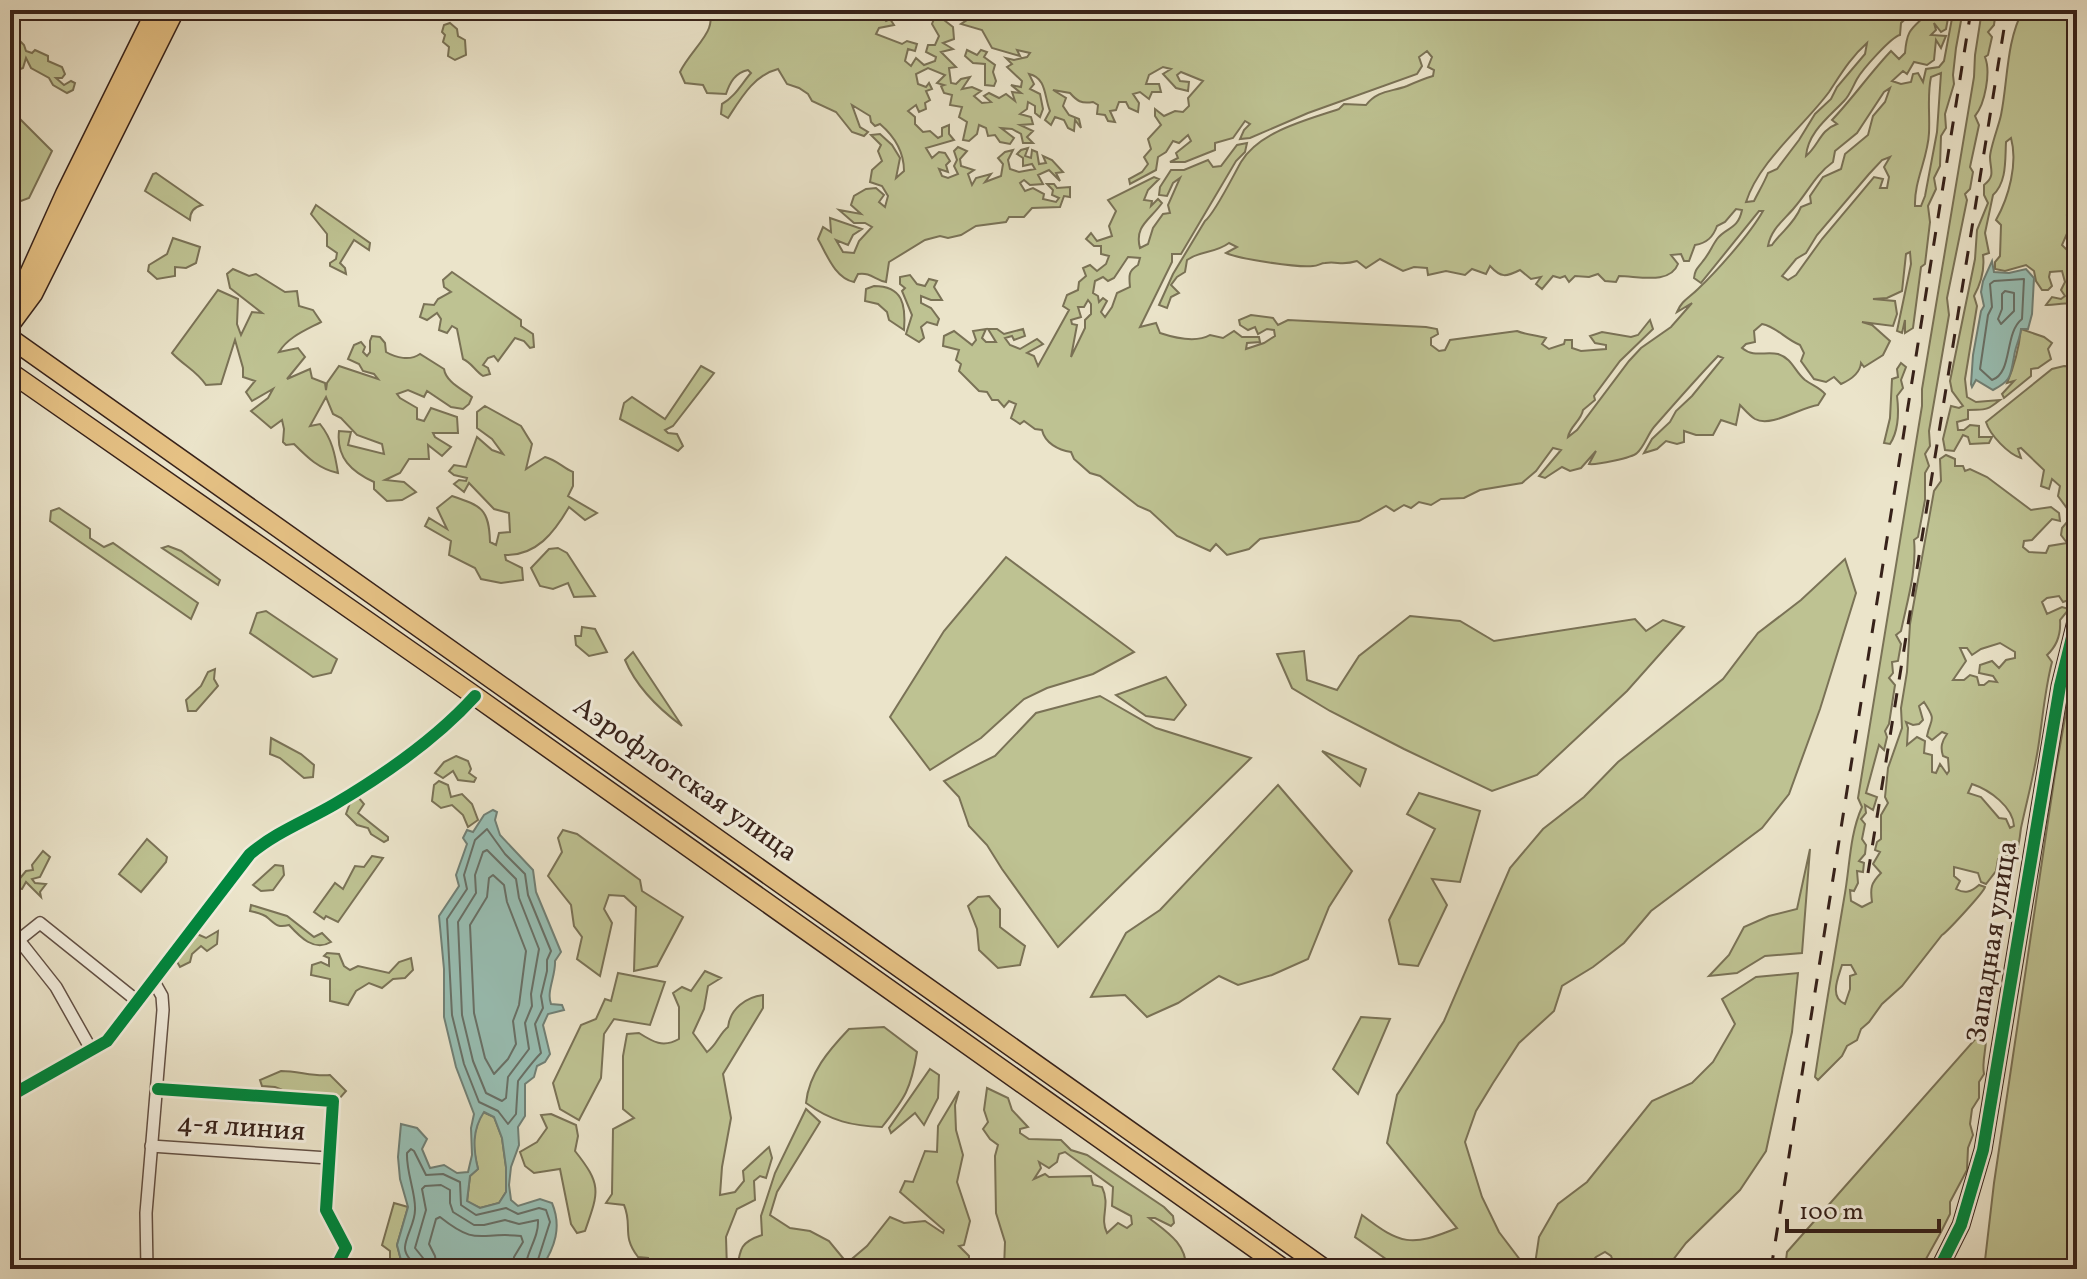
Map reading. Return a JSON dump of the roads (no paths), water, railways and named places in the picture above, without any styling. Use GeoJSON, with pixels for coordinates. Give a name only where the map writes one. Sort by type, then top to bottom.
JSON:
{"type":"FeatureCollection","features":[{"type":"Feature","properties":{"kind":"main road"},"geometry":{"type":"LineString","coordinates":[[10,316],[58,207],[156,10]]}},
{"type":"Feature","properties":{"kind":"main road"},"geometry":{"type":"LineString","coordinates":[[10,325],[33,294],[175,10]]}},
{"type":"Feature","properties":{"kind":"main road","name":"Аэрофлотская улица"},"geometry":{"type":"LineString","coordinates":[[10,338],[1325,1269]]}},
{"type":"Feature","properties":{"kind":"main road","name":"Аэрофлотская улица"},"geometry":{"type":"LineString","coordinates":[[10,372],[475,696],[1284,1269]]}},
{"type":"Feature","properties":{"kind":"street","name":"Западная улица"},"geometry":{"type":"LineString","coordinates":[[1939,1269],[1961,1225],[1983,1150],[2060,686],[2077,617]]}},
{"type":"Feature","properties":{"kind":"street"},"geometry":{"type":"LineString","coordinates":[[10,1096],[107,1041],[250,854],[267,840],[332,806],[380,776],[452,721],[475,696]]}},
{"type":"Feature","properties":{"kind":"street"},"geometry":{"type":"LineString","coordinates":[[92,1051],[56,987],[14,943],[40,923],[136,1000]]}},
{"type":"Feature","properties":{"kind":"street"},"geometry":{"type":"LineString","coordinates":[[147,1269],[146,1213],[163,1010],[160,989],[153,980]]}},
{"type":"Feature","properties":{"kind":"street"},"geometry":{"type":"LineString","coordinates":[[158,1089],[333,1101],[326,1210],[346,1248],[335,1269]]}},
{"type":"Feature","properties":{"kind":"street","name":"4-я линия"},"geometry":{"type":"LineString","coordinates":[[151,1146],[328,1158]]}},
{"type":"Feature","properties":{"kind":"water"},"geometry":{"type":"Polygon","coordinates":[[[1992,261],[1994,272],[2026,269],[2034,278],[2028,329],[2021,329],[2009,377],[1993,390],[1976,380],[1972,387],[1971,384],[1973,355],[1984,306],[1981,292],[1992,261]]]}},
{"type":"Feature","properties":{"kind":"water"},"geometry":{"type":"Polygon","coordinates":[[[493,810],[497,812],[495,820],[500,835],[533,870],[536,892],[561,952],[555,961],[550,999],[551,1004],[562,1005],[564,1010],[548,1014],[543,1025],[550,1054],[545,1062],[537,1066],[534,1077],[525,1084],[525,1116],[518,1127],[519,1145],[511,1167],[509,1185],[511,1200],[518,1206],[540,1199],[552,1203],[556,1237],[541,1269],[414,1269],[402,1264],[397,1245],[408,1207],[398,1157],[401,1124],[417,1128],[427,1139],[422,1149],[430,1168],[444,1165],[457,1173],[468,1172],[472,1155],[474,1114],[456,1067],[444,1017],[439,916],[459,886],[456,875],[467,844],[463,838],[467,830],[473,832],[484,815],[493,810]],[[484,1112],[476,1132],[478,1169],[470,1176],[467,1201],[480,1208],[499,1203],[506,1192],[502,1138],[494,1117],[484,1112]]]}},
{"type":"Feature","properties":{"kind":"railway"},"geometry":{"type":"LineString","coordinates":[[1771,1269],[1971,10]]}},
{"type":"Feature","properties":{"kind":"railway"},"geometry":{"type":"LineString","coordinates":[[1868,873],[2007,10]]}}]}
